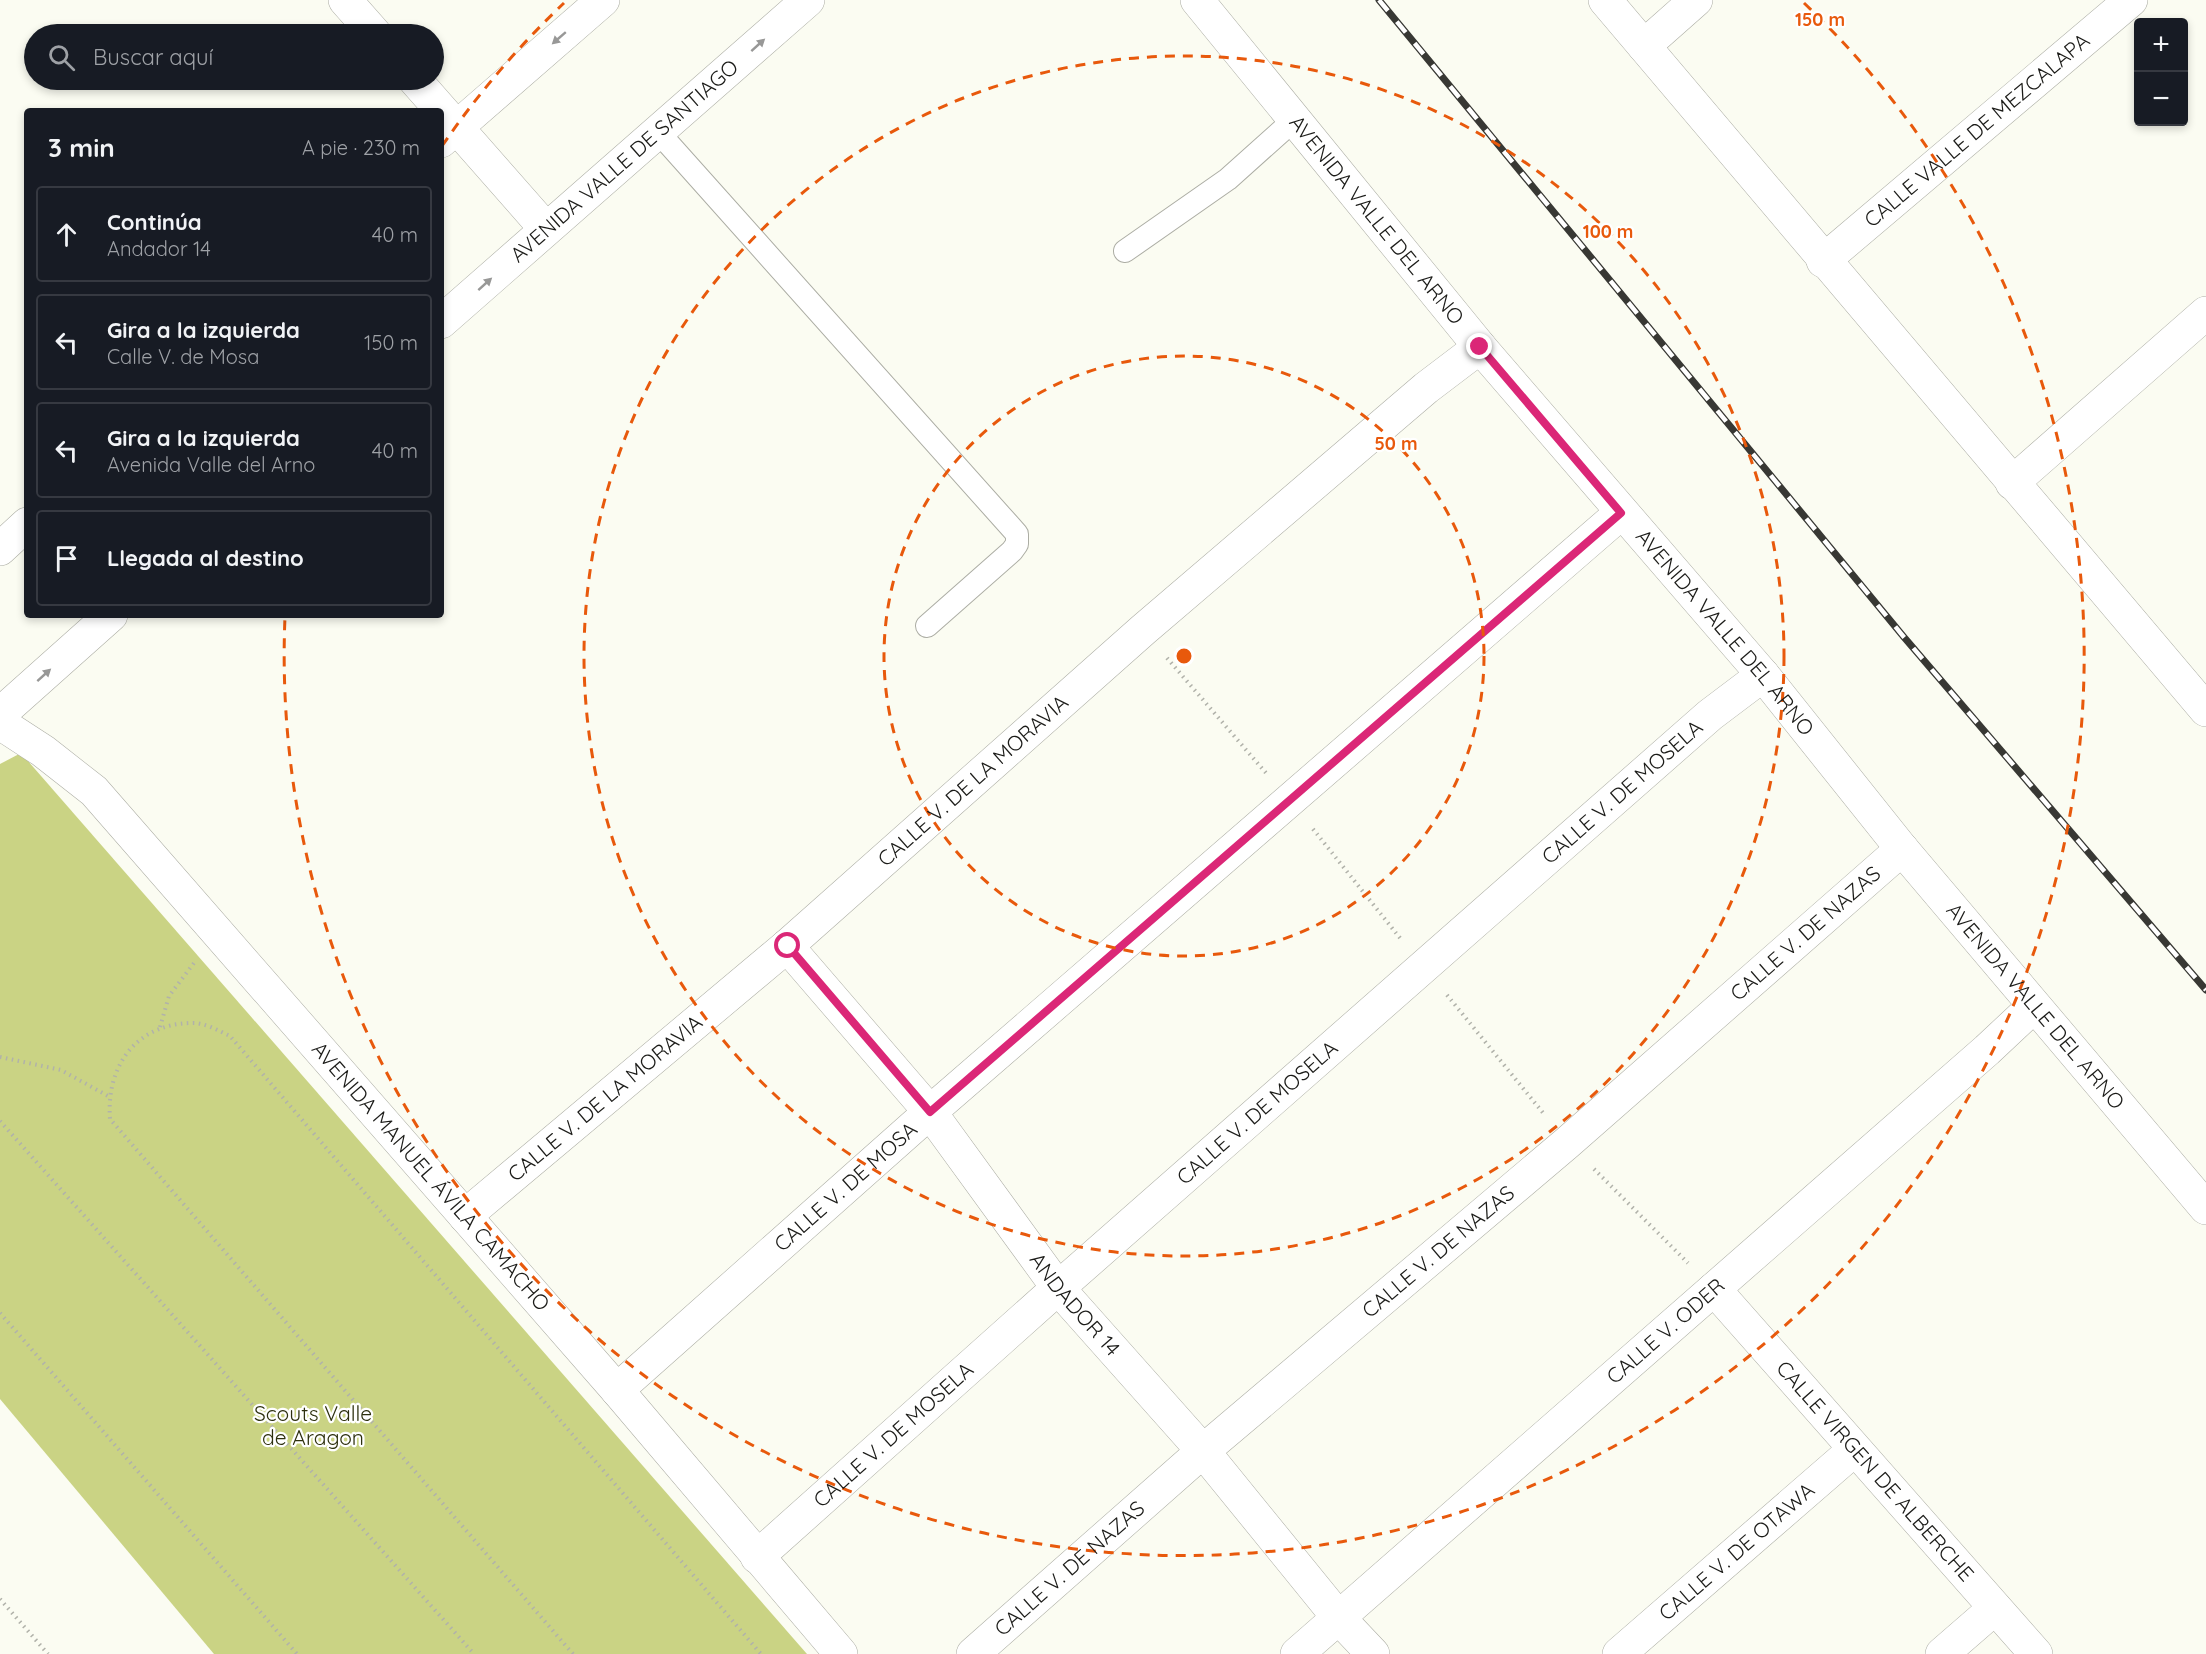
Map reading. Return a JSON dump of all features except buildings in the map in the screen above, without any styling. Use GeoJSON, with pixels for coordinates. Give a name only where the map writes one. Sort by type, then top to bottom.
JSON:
{"type":"FeatureCollection","features":[{"type":"Feature","properties":{"kind":"street"},"geometry":{"type":"LineString","coordinates":[[345,0],[366,24]]}},
{"type":"Feature","properties":{"kind":"street"},"geometry":{"type":"LineString","coordinates":[[546,229],[449,134],[603,0]]}},
{"type":"Feature","properties":{"kind":"street","name":"AVENIDA VALLE DE SANTIAGO"},"geometry":{"type":"LineString","coordinates":[[444,319],[660,133],[808,0]]}},
{"type":"Feature","properties":{"kind":"street","name":"AVENIDA VALLE DEL ARNO"},"geometry":{"type":"LineString","coordinates":[[1197,0],[1480,347],[1762,675],[1902,849],[2206,1208]]}},
{"type":"Feature","properties":{"kind":"street"},"geometry":{"type":"LineString","coordinates":[[1605,0],[2012,483],[2202,697]]}},
{"type":"Feature","properties":{"kind":"street"},"geometry":{"type":"LineString","coordinates":[[1644,46],[1696,0]]}},
{"type":"Feature","properties":{"kind":"street","name":"CALLE VALLE DE MEZCALAPA"},"geometry":{"type":"LineString","coordinates":[[1823,261],[2131,0]]}},
{"type":"Feature","properties":{"kind":"street"},"geometry":{"type":"LineString","coordinates":[[421,90],[433,108]]}},
{"type":"Feature","properties":{"kind":"street"},"geometry":{"type":"LineString","coordinates":[[2012,483],[2206,313]]}},
{"type":"Feature","properties":{"kind":"street","name":"CALLE V. DE LA MORAVIA"},"geometry":{"type":"LineString","coordinates":[[465,1216],[788,946],[1143,630],[1426,388],[1480,347]]}},
{"type":"Feature","properties":{"kind":"street","name":"CALLE V. DE MOSA"},"geometry":{"type":"LineString","coordinates":[[617,1390],[930,1112],[1621,513]]}},
{"type":"Feature","properties":{"kind":"street"},"geometry":{"type":"LineString","coordinates":[[0,549],[24,527]]}},
{"type":"Feature","properties":{"kind":"street"},"geometry":{"type":"LineString","coordinates":[[0,714],[108,618]]}},
{"type":"Feature","properties":{"kind":"street","name":"CALLE V. DE MOSELA"},"geometry":{"type":"LineString","coordinates":[[757,1557],[1058,1288],[1701,723],[1762,675]]}},
{"type":"Feature","properties":{"kind":"street","name":"AVENIDA MANUEL ÁVILA CAMACHO"},"geometry":{"type":"LineString","coordinates":[[0,723],[43,751],[94,791],[617,1390],[841,1654]]}},
{"type":"Feature","properties":{"kind":"street","name":"CALLE V. DE NAZAS"},"geometry":{"type":"LineString","coordinates":[[973,1654],[1203,1451],[1568,1143],[1902,849]]}},
{"type":"Feature","properties":{"kind":"street","name":"ANDADOR 14"},"geometry":{"type":"LineString","coordinates":[[788,946],[930,1112],[1058,1288],[1203,1451],[1338,1617],[1373,1654]]}},
{"type":"Feature","properties":{"kind":"street","name":"CALLE V. ODER"},"geometry":{"type":"LineString","coordinates":[[1297,1654],[2034,1006]]}},
{"type":"Feature","properties":{"kind":"street","name":"CALLE VIRGEN DE ALBERCHE"},"geometry":{"type":"LineString","coordinates":[[1714,1289],[2036,1654]]}},
{"type":"Feature","properties":{"kind":"street","name":"CALLE V. DE OTAWA"},"geometry":{"type":"LineString","coordinates":[[1619,1654],[1854,1450]]}},
{"type":"Feature","properties":{"kind":"street"},"geometry":{"type":"LineString","coordinates":[[1942,1654],[1995,1608]]}},
{"type":"Feature","properties":{"kind":"lane"},"geometry":{"type":"LineString","coordinates":[[1125,250],[1228,179],[1295,119]]}},
{"type":"Feature","properties":{"kind":"lane"},"geometry":{"type":"LineString","coordinates":[[660,133],[1017,534],[1017,544],[1012,551],[927,626]]}},
{"type":"Feature","properties":{"kind":"path"},"geometry":{"type":"LineString","coordinates":[[160,1027],[169,996],[195,962],[224,939]]}},
{"type":"Feature","properties":{"kind":"path"},"geometry":{"type":"LineString","coordinates":[[573,1654],[110,1119],[108,1096],[114,1076],[127,1051],[160,1027],[193,1022],[230,1036],[761,1654]]}},
{"type":"Feature","properties":{"kind":"path"},"geometry":{"type":"LineString","coordinates":[[0,1057],[61,1070],[108,1096]]}},
{"type":"Feature","properties":{"kind":"path"},"geometry":{"type":"LineString","coordinates":[[0,1121],[474,1654]]}},
{"type":"Feature","properties":{"kind":"path"},"geometry":{"type":"LineString","coordinates":[[0,1313],[297,1654]]}},
{"type":"Feature","properties":{"kind":"path"},"geometry":{"type":"LineString","coordinates":[[0,1599],[48,1654]]}},
{"type":"Feature","properties":{"kind":"green space","name":"Scouts Valle de Aragon"},"geometry":{"type":"Polygon","coordinates":[[[21,753],[807,1654],[214,1654],[0,1399],[0,764],[21,753]]]}},
{"type":"Feature","properties":{"kind":"railway"},"geometry":{"type":"LineString","coordinates":[[1379,0],[1903,636],[2206,990]]}},
{"type":"Feature","properties":{"kind":"route"},"geometry":{"type":"LineString","coordinates":[[788,946],[824,992],[930,1112],[1290,802],[1621,513],[1480,347]]}}]}
